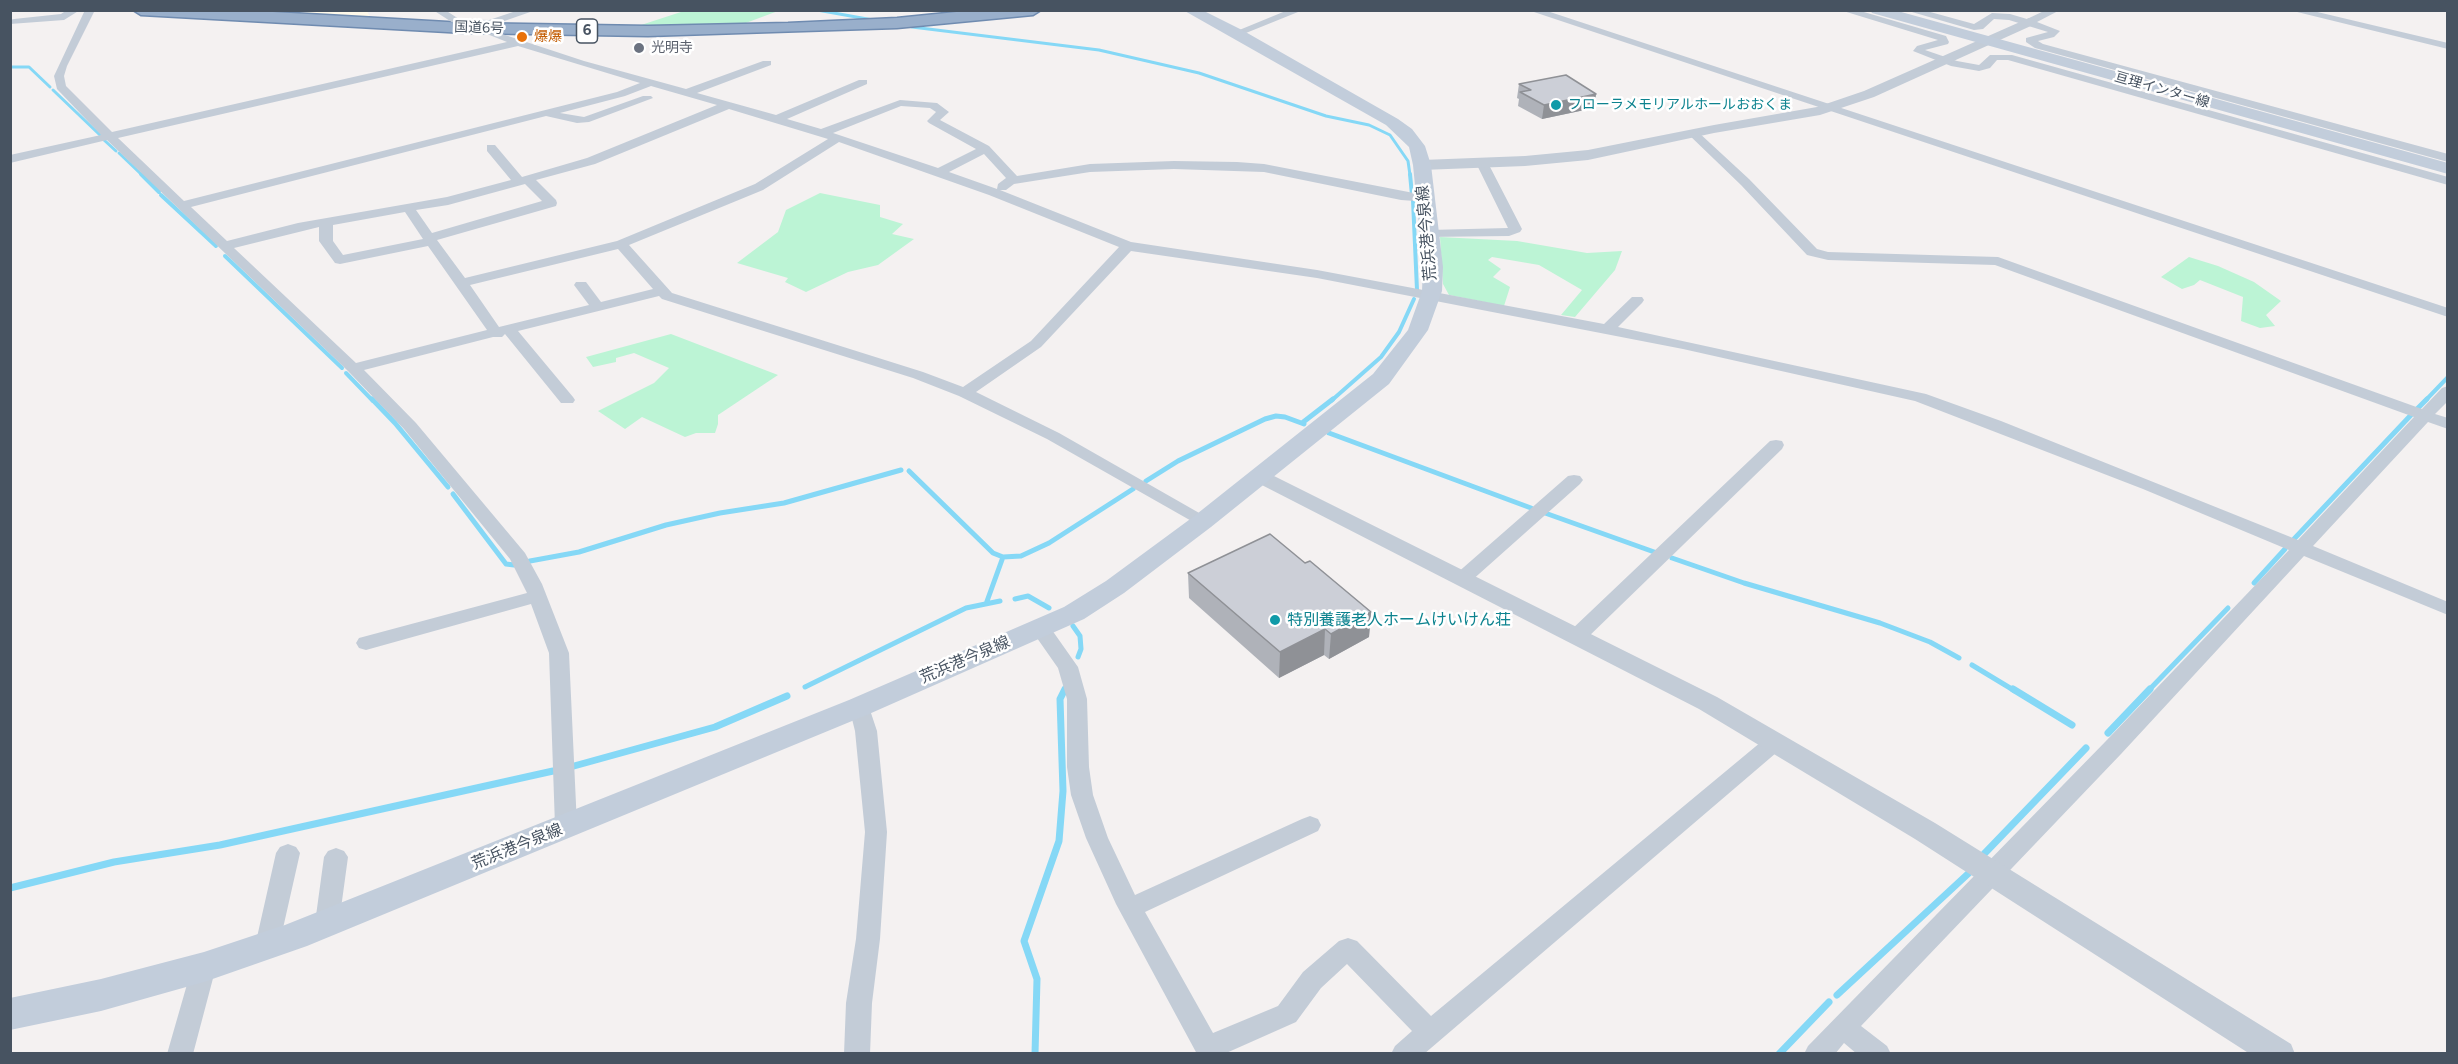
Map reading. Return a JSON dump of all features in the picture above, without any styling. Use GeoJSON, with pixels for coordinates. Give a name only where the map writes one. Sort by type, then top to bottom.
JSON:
{"type":"FeatureCollection","features":[{"type":"Feature","properties":{"kind":"highway","name":"国道6号"},"geometry":{"type":"LineString","coordinates":[[141,10],[460,25],[492,29],[658,31],[897,23],[1034,10]]}},
{"type":"Feature","properties":{"kind":"main road","name":"荒浜港今泉線"},"geometry":{"type":"LineString","coordinates":[[10,1014],[102,995],[267,946],[859,706],[1074,613],[1097,599],[1202,522],[1381,379],[1418,330],[1430,297],[1433,267],[1422,165],[1413,140],[1392,122],[1237,33],[1190,10]]}},
{"type":"Feature","properties":{"kind":"main road","name":"亘理インター線"},"geometry":{"type":"LineString","coordinates":[[1877,10],[2448,169]]}},
{"type":"Feature","properties":{"kind":"street"},"geometry":{"type":"LineString","coordinates":[[14,22],[64,17],[75,10]]}},
{"type":"Feature","properties":{"kind":"street"},"geometry":{"type":"LineString","coordinates":[[90,10],[68,52],[59,81],[61,87],[109,136],[353,368],[410,426],[519,557],[538,596],[559,653],[566,826]]}},
{"type":"Feature","properties":{"kind":"street"},"geometry":{"type":"LineString","coordinates":[[438,10],[460,25],[490,23],[531,10]]}},
{"type":"Feature","properties":{"kind":"street"},"geometry":{"type":"LineString","coordinates":[[1237,33],[1298,10]]}},
{"type":"Feature","properties":{"kind":"street"},"geometry":{"type":"LineString","coordinates":[[1533,10],[2448,313]]}},
{"type":"Feature","properties":{"kind":"street"},"geometry":{"type":"LineString","coordinates":[[1845,10],[1942,38],[1944,42],[1921,48],[1918,51],[1943,61],[1979,68],[1986,66],[1994,57],[2008,57],[2448,181]]}},
{"type":"Feature","properties":{"kind":"street"},"geometry":{"type":"LineString","coordinates":[[1910,10],[1968,26],[1979,27],[1989,18],[1996,16],[2029,22],[2055,31],[2050,35],[2030,40],[2039,46],[2448,158]]}},
{"type":"Feature","properties":{"kind":"street"},"geometry":{"type":"LineString","coordinates":[[1422,165],[1588,155],[1693,133],[1830,109],[1869,94],[2055,10]]}},
{"type":"Feature","properties":{"kind":"street"},"geometry":{"type":"LineString","coordinates":[[2294,10],[2448,46]]}},
{"type":"Feature","properties":{"kind":"street"},"geometry":{"type":"LineString","coordinates":[[492,29],[491,32],[495,35],[518,43],[838,138],[993,192],[1128,246],[1347,281],[1607,330],[1847,379],[1920,397],[1995,424],[2448,609]]}},
{"type":"Feature","properties":{"kind":"street"},"geometry":{"type":"LineString","coordinates":[[10,159],[518,43]]}},
{"type":"Feature","properties":{"kind":"street"},"geometry":{"type":"LineString","coordinates":[[686,93],[767,63]]}},
{"type":"Feature","properties":{"kind":"street"},"geometry":{"type":"LineString","coordinates":[[776,119],[863,82]]}},
{"type":"Feature","properties":{"kind":"street"},"geometry":{"type":"LineString","coordinates":[[182,205],[542,112],[621,94],[650,83]]}},
{"type":"Feature","properties":{"kind":"street"},"geometry":{"type":"LineString","coordinates":[[542,112],[578,120],[593,117],[670,89]]}},
{"type":"Feature","properties":{"kind":"street"},"geometry":{"type":"LineString","coordinates":[[822,133],[907,101],[933,105],[943,109],[942,114],[933,121],[985,149],[1007,171],[1013,179],[1011,181]]}},
{"type":"Feature","properties":{"kind":"street"},"geometry":{"type":"LineString","coordinates":[[225,246],[275,232],[409,209],[591,161],[728,105]]}},
{"type":"Feature","properties":{"kind":"street"},"geometry":{"type":"LineString","coordinates":[[521,129],[565,118]]}},
{"type":"Feature","properties":{"kind":"street"},"geometry":{"type":"LineString","coordinates":[[1693,133],[1726,163],[1812,252],[1828,256],[1998,261],[2448,424]]}},
{"type":"Feature","properties":{"kind":"street"},"geometry":{"type":"LineString","coordinates":[[462,284],[540,262],[621,244],[759,187],[838,138]]}},
{"type":"Feature","properties":{"kind":"street"},"geometry":{"type":"LineString","coordinates":[[326,222],[326,241],[340,260],[430,239],[551,204],[490,148]]}},
{"type":"Feature","properties":{"kind":"street"},"geometry":{"type":"LineString","coordinates":[[938,173],[985,149]]}},
{"type":"Feature","properties":{"kind":"street"},"geometry":{"type":"LineString","coordinates":[[1429,234],[1509,232],[1515,229],[1482,163]]}},
{"type":"Feature","properties":{"kind":"street"},"geometry":{"type":"LineString","coordinates":[[993,192],[1011,181],[1090,168],[1163,165],[1237,166],[1264,168],[1424,199]]}},
{"type":"Feature","properties":{"kind":"street"},"geometry":{"type":"LineString","coordinates":[[409,209],[462,284],[503,332],[567,400]]}},
{"type":"Feature","properties":{"kind":"street"},"geometry":{"type":"LineString","coordinates":[[621,244],[667,296],[918,375],[965,393],[1053,436],[1202,522]]}},
{"type":"Feature","properties":{"kind":"street"},"geometry":{"type":"LineString","coordinates":[[965,393],[1036,344],[1128,246]]}},
{"type":"Feature","properties":{"kind":"street"},"geometry":{"type":"LineString","coordinates":[[1346,265],[1347,281]]}},
{"type":"Feature","properties":{"kind":"street"},"geometry":{"type":"LineString","coordinates":[[581,285],[599,308]]}},
{"type":"Feature","properties":{"kind":"street"},"geometry":{"type":"LineString","coordinates":[[353,368],[661,291]]}},
{"type":"Feature","properties":{"kind":"street"},"geometry":{"type":"LineString","coordinates":[[1607,330],[1637,300]]}},
{"type":"Feature","properties":{"kind":"street"},"geometry":{"type":"LineString","coordinates":[[1817,1053],[2169,689],[2299,547],[2448,391]]}},
{"type":"Feature","properties":{"kind":"street"},"geometry":{"type":"LineString","coordinates":[[1577,636],[1776,446]]}},
{"type":"Feature","properties":{"kind":"street"},"geometry":{"type":"LineString","coordinates":[[1262,476],[1708,704],[1993,873],[2279,1053]]}},
{"type":"Feature","properties":{"kind":"street"},"geometry":{"type":"LineString","coordinates":[[1463,578],[1574,480]]}},
{"type":"Feature","properties":{"kind":"street"},"geometry":{"type":"LineString","coordinates":[[366,643],[538,596]]}},
{"type":"Feature","properties":{"kind":"street"},"geometry":{"type":"LineString","coordinates":[[1040,628],[1068,667],[1077,699],[1078,767],[1082,795],[1096,838],[1130,908],[1210,1051],[1287,1014],[1312,980],[1348,948],[1430,1032]]}},
{"type":"Feature","properties":{"kind":"street"},"geometry":{"type":"LineString","coordinates":[[857,1053],[859,1003],[868,939],[876,832],[866,731],[859,706]]}},
{"type":"Feature","properties":{"kind":"street"},"geometry":{"type":"LineString","coordinates":[[1404,1053],[1774,742]]}},
{"type":"Feature","properties":{"kind":"street"},"geometry":{"type":"LineString","coordinates":[[1130,908],[1310,825]]}},
{"type":"Feature","properties":{"kind":"street"},"geometry":{"type":"LineString","coordinates":[[267,946],[288,852]]}},
{"type":"Feature","properties":{"kind":"street"},"geometry":{"type":"LineString","coordinates":[[327,923],[336,857]]}},
{"type":"Feature","properties":{"kind":"street"},"geometry":{"type":"LineString","coordinates":[[180,1053],[204,966]]}},
{"type":"Feature","properties":{"kind":"street"},"geometry":{"type":"LineString","coordinates":[[1843,1027],[1878,1053]]}},
{"type":"Feature","properties":{"kind":"shaded area"},"geometry":{"type":"Polygon","coordinates":[[[243,11],[367,11],[370,17],[243,11]]]}},
{"type":"Feature","properties":{"kind":"green space"},"geometry":{"type":"Polygon","coordinates":[[[684,11],[778,11],[735,27],[638,26],[684,11]]]}},
{"type":"Feature","properties":{"kind":"green space"},"geometry":{"type":"Polygon","coordinates":[[[820,193],[880,205],[880,217],[903,224],[892,234],[914,239],[878,265],[848,272],[806,292],[785,282],[788,278],[737,263],[778,232],[786,210],[820,193]]]}},
{"type":"Feature","properties":{"kind":"green space"},"geometry":{"type":"Polygon","coordinates":[[[1440,237],[1517,241],[1587,253],[1622,251],[1615,270],[1575,317],[1561,315],[1582,290],[1539,265],[1492,257],[1488,260],[1501,269],[1493,277],[1510,287],[1504,306],[1449,295],[1443,284],[1440,237]]]}},
{"type":"Feature","properties":{"kind":"green space"},"geometry":{"type":"Polygon","coordinates":[[[2189,257],[2218,266],[2254,282],[2281,301],[2266,315],[2275,326],[2260,328],[2241,321],[2243,297],[2200,280],[2182,289],[2161,277],[2189,257]]]}},
{"type":"Feature","properties":{"kind":"green space"},"geometry":{"type":"Polygon","coordinates":[[[671,334],[778,375],[718,415],[715,433],[696,433],[685,437],[642,417],[625,429],[598,411],[654,383],[669,368],[634,353],[616,358],[616,362],[593,367],[586,357],[671,334]]]}},
{"type":"Feature","properties":{"kind":"building"},"geometry":{"type":"Polygon","coordinates":[[[1566,75],[1596,94],[1544,105],[1520,92],[1531,90],[1519,84],[1566,75]]]}},
{"type":"Feature","properties":{"kind":"building"},"geometry":{"type":"Polygon","coordinates":[[[1270,534],[1305,563],[1310,561],[1371,612],[1331,634],[1325,629],[1280,652],[1188,573],[1270,534]]]}},
{"type":"Feature","properties":{"kind":"waterway"},"geometry":{"type":"LineString","coordinates":[[817,10],[873,20]]}},
{"type":"Feature","properties":{"kind":"waterway"},"geometry":{"type":"LineString","coordinates":[[912,27],[1099,50],[1199,73],[1326,116],[1369,125],[1390,135],[1408,161],[1410,175]]}},
{"type":"Feature","properties":{"kind":"waterway"},"geometry":{"type":"LineString","coordinates":[[10,67],[29,67],[50,87]]}},
{"type":"Feature","properties":{"kind":"waterway"},"geometry":{"type":"LineString","coordinates":[[53,90],[101,136]]}},
{"type":"Feature","properties":{"kind":"waterway"},"geometry":{"type":"LineString","coordinates":[[104,140],[116,151]]}},
{"type":"Feature","properties":{"kind":"waterway"},"geometry":{"type":"LineString","coordinates":[[119,153],[142,175]]}},
{"type":"Feature","properties":{"kind":"waterway"},"geometry":{"type":"LineString","coordinates":[[1410,174],[1412,195]]}},
{"type":"Feature","properties":{"kind":"waterway"},"geometry":{"type":"LineString","coordinates":[[142,175],[159,192]]}},
{"type":"Feature","properties":{"kind":"waterway"},"geometry":{"type":"LineString","coordinates":[[161,195],[216,246]]}},
{"type":"Feature","properties":{"kind":"waterway"},"geometry":{"type":"LineString","coordinates":[[1413,200],[1417,290]]}},
{"type":"Feature","properties":{"kind":"waterway"},"geometry":{"type":"LineString","coordinates":[[225,256],[342,368]]}},
{"type":"Feature","properties":{"kind":"waterway"},"geometry":{"type":"LineString","coordinates":[[1331,401],[1381,357],[1399,332],[1414,299]]}},
{"type":"Feature","properties":{"kind":"waterway"},"geometry":{"type":"LineString","coordinates":[[346,373],[373,401]]}},
{"type":"Feature","properties":{"kind":"waterway"},"geometry":{"type":"LineString","coordinates":[[2425,401],[2448,377]]}},
{"type":"Feature","properties":{"kind":"waterway"},"geometry":{"type":"LineString","coordinates":[[372,399],[448,487]]}},
{"type":"Feature","properties":{"kind":"waterway"},"geometry":{"type":"LineString","coordinates":[[1302,423],[1333,399]]}},
{"type":"Feature","properties":{"kind":"waterway"},"geometry":{"type":"LineString","coordinates":[[2417,409],[2425,401]]}},
{"type":"Feature","properties":{"kind":"waterway"},"geometry":{"type":"LineString","coordinates":[[2294,539],[2411,415]]}},
{"type":"Feature","properties":{"kind":"waterway"},"geometry":{"type":"LineString","coordinates":[[1146,481],[1178,461],[1265,419],[1276,416],[1285,417],[1304,424]]}},
{"type":"Feature","properties":{"kind":"waterway"},"geometry":{"type":"LineString","coordinates":[[1329,433],[1531,508]]}},
{"type":"Feature","properties":{"kind":"waterway"},"geometry":{"type":"LineString","coordinates":[[530,561],[579,552],[666,525],[720,513],[784,503],[901,470]]}},
{"type":"Feature","properties":{"kind":"waterway"},"geometry":{"type":"LineString","coordinates":[[909,471],[993,553],[1003,557]]}},
{"type":"Feature","properties":{"kind":"waterway"},"geometry":{"type":"LineString","coordinates":[[1003,557],[1021,556],[1049,543],[1133,489]]}},
{"type":"Feature","properties":{"kind":"waterway"},"geometry":{"type":"LineString","coordinates":[[453,494],[506,564],[514,565]]}},
{"type":"Feature","properties":{"kind":"waterway"},"geometry":{"type":"LineString","coordinates":[[1545,513],[1657,553]]}},
{"type":"Feature","properties":{"kind":"waterway"},"geometry":{"type":"LineString","coordinates":[[2254,583],[2285,549]]}},
{"type":"Feature","properties":{"kind":"waterway"},"geometry":{"type":"LineString","coordinates":[[986,604],[1003,557]]}},
{"type":"Feature","properties":{"kind":"waterway"},"geometry":{"type":"LineString","coordinates":[[1672,558],[1744,583],[1880,623],[1930,642],[1959,658]]}},
{"type":"Feature","properties":{"kind":"waterway"},"geometry":{"type":"LineString","coordinates":[[1015,599],[1028,596],[1049,608]]}},
{"type":"Feature","properties":{"kind":"waterway"},"geometry":{"type":"LineString","coordinates":[[986,604],[1000,601]]}},
{"type":"Feature","properties":{"kind":"waterway"},"geometry":{"type":"LineString","coordinates":[[805,687],[966,608],[986,604]]}},
{"type":"Feature","properties":{"kind":"waterway"},"geometry":{"type":"LineString","coordinates":[[2148,691],[2228,608]]}},
{"type":"Feature","properties":{"kind":"waterway"},"geometry":{"type":"LineString","coordinates":[[1073,626],[1080,636],[1081,649],[1078,657]]}},
{"type":"Feature","properties":{"kind":"waterway"},"geometry":{"type":"LineString","coordinates":[[1972,665],[2015,691]]}},
{"type":"Feature","properties":{"kind":"waterway"},"geometry":{"type":"LineString","coordinates":[[1035,1054],[1037,979],[1024,941],[1059,841],[1063,791],[1060,699],[1065,689]]}},
{"type":"Feature","properties":{"kind":"waterway"},"geometry":{"type":"LineString","coordinates":[[2013,689],[2072,725]]}},
{"type":"Feature","properties":{"kind":"waterway"},"geometry":{"type":"LineString","coordinates":[[2108,733],[2150,689]]}},
{"type":"Feature","properties":{"kind":"waterway"},"geometry":{"type":"LineString","coordinates":[[574,766],[715,727],[787,696]]}},
{"type":"Feature","properties":{"kind":"waterway"},"geometry":{"type":"LineString","coordinates":[[1984,854],[2086,748]]}},
{"type":"Feature","properties":{"kind":"waterway"},"geometry":{"type":"LineString","coordinates":[[10,888],[114,862],[220,845],[553,771]]}},
{"type":"Feature","properties":{"kind":"waterway"},"geometry":{"type":"LineString","coordinates":[[1837,995],[1970,872]]}},
{"type":"Feature","properties":{"kind":"waterway"},"geometry":{"type":"LineString","coordinates":[[1779,1054],[1829,1002]]}},
{"type":"Feature","properties":{"kind":"place","name":"爆爆"},"geometry":{"type":"Point","coordinates":[522,37]}},
{"type":"Feature","properties":{"kind":"place","name":"光明寺"},"geometry":{"type":"Point","coordinates":[639,48]}},
{"type":"Feature","properties":{"kind":"place","name":"フローラメモリアルホールおおくま"},"geometry":{"type":"Point","coordinates":[1556,105]}},
{"type":"Feature","properties":{"kind":"place","name":"特別養護老人ホームけいけん荘"},"geometry":{"type":"Point","coordinates":[1275,620]}}]}
